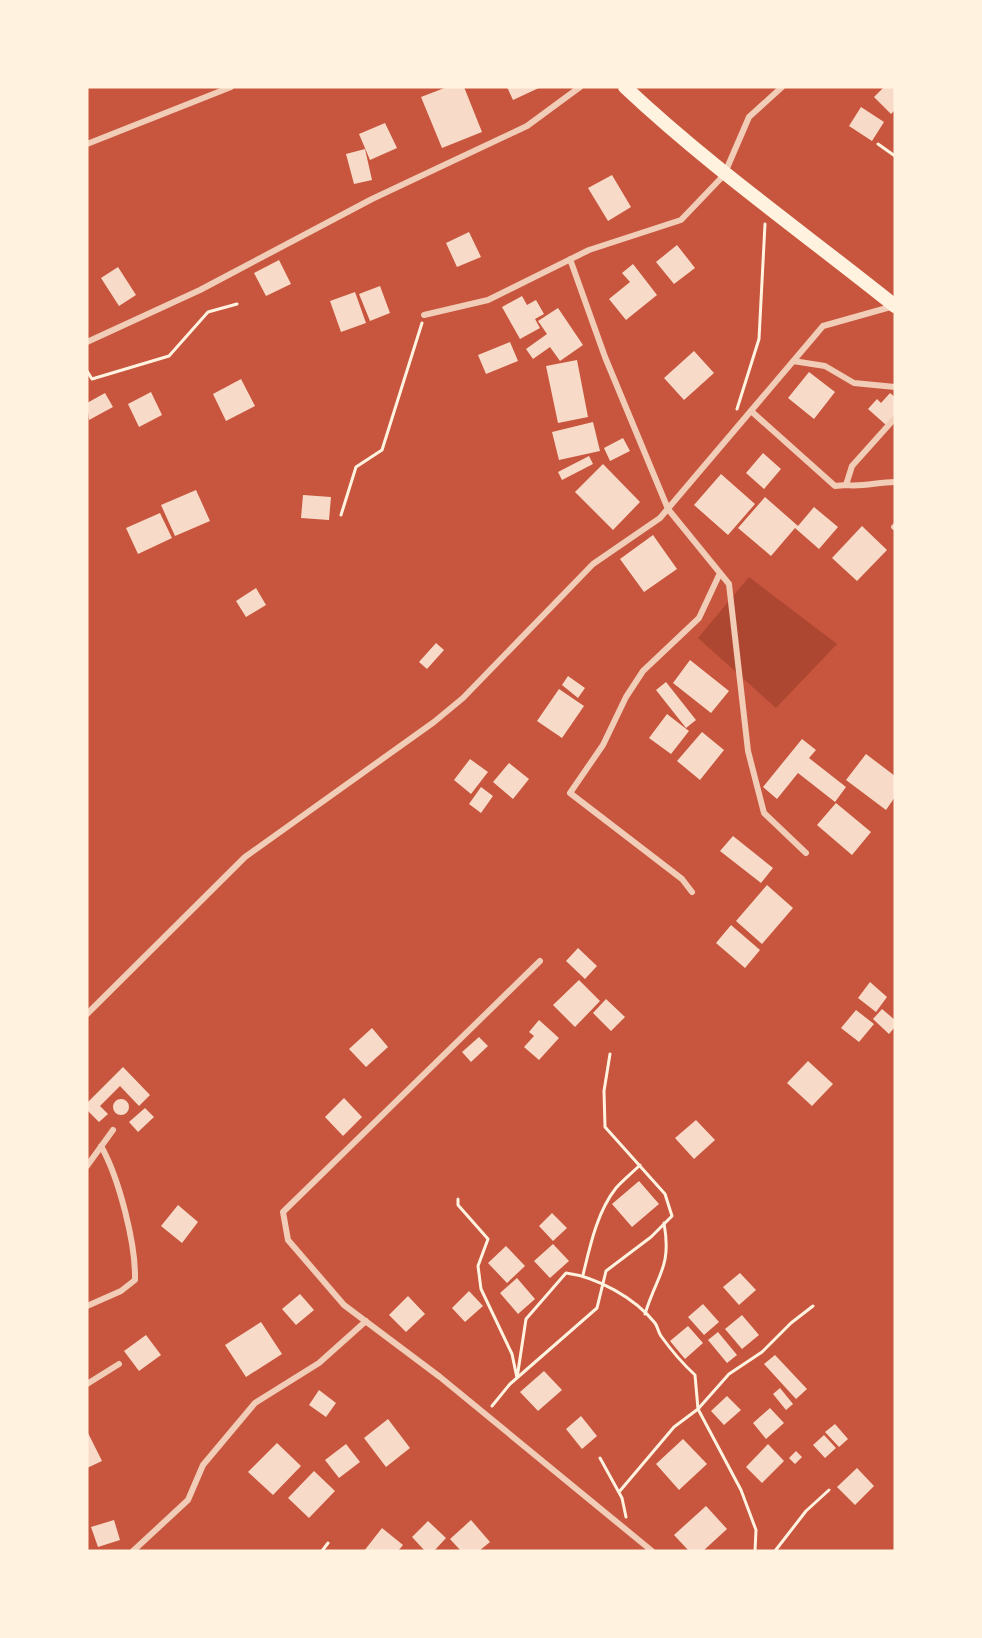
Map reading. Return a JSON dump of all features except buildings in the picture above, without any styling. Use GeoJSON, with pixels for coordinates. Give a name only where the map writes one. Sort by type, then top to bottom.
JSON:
{"type":"FeatureCollection","features":[{"type":"Feature","properties":{"kind":"highway"},"geometry":{"type":"LineString","coordinates":[[626,87],[724,175],[766,203],[895,306]]}},
{"type":"Feature","properties":{"kind":"street"},"geometry":{"type":"LineString","coordinates":[[87,144],[231,87]]}},
{"type":"Feature","properties":{"kind":"street"},"geometry":{"type":"LineString","coordinates":[[87,342],[200,290],[372,200],[527,126],[579,87]]}},
{"type":"Feature","properties":{"kind":"street"},"geometry":{"type":"LineString","coordinates":[[424,315],[488,300],[589,250],[681,220],[724,175],[749,117],[782,87]]}},
{"type":"Feature","properties":{"kind":"street"},"geometry":{"type":"LineString","coordinates":[[570,259],[606,357],[668,509],[729,584],[748,751],[764,813],[806,853]]}},
{"type":"Feature","properties":{"kind":"street"},"geometry":{"type":"LineString","coordinates":[[87,1014],[245,857],[434,722],[463,698],[593,564],[660,518],[823,326],[895,306]]}},
{"type":"Feature","properties":{"kind":"street"},"geometry":{"type":"LineString","coordinates":[[793,361],[825,366],[854,383],[895,387]]}},
{"type":"Feature","properties":{"kind":"street"},"geometry":{"type":"LineString","coordinates":[[751,411],[835,486],[895,482]]}},
{"type":"Feature","properties":{"kind":"street"},"geometry":{"type":"LineString","coordinates":[[846,485],[852,466],[895,418]]}},
{"type":"Feature","properties":{"kind":"street"},"geometry":{"type":"LineString","coordinates":[[692,892],[682,879],[570,792],[603,745],[626,697],[643,671],[699,618],[720,573]]}},
{"type":"Feature","properties":{"kind":"street"},"geometry":{"type":"LineString","coordinates":[[540,961],[283,1212],[288,1240],[344,1305],[485,1414],[652,1551]]}},
{"type":"Feature","properties":{"kind":"street"},"geometry":{"type":"LineString","coordinates":[[87,1166],[113,1130]]}},
{"type":"Feature","properties":{"kind":"street"},"geometry":{"type":"LineString","coordinates":[[87,1306],[121,1291],[135,1280],[136,1260],[111,1164],[102,1146]]}},
{"type":"Feature","properties":{"kind":"street"},"geometry":{"type":"LineString","coordinates":[[133,1551],[188,1500],[203,1466],[255,1402],[319,1363],[366,1321]]}},
{"type":"Feature","properties":{"kind":"street"},"geometry":{"type":"LineString","coordinates":[[87,1384],[119,1364]]}},
{"type":"Feature","properties":{"kind":"path"},"geometry":{"type":"LineString","coordinates":[[878,144],[895,156]]}},
{"type":"Feature","properties":{"kind":"path"},"geometry":{"type":"LineString","coordinates":[[729,436],[759,339],[766,203]]}},
{"type":"Feature","properties":{"kind":"path"},"geometry":{"type":"LineString","coordinates":[[87,371],[92,379],[169,356],[208,312],[237,304]]}},
{"type":"Feature","properties":{"kind":"path"},"geometry":{"type":"LineString","coordinates":[[341,515],[356,467],[382,450],[424,315]]}},
{"type":"Feature","properties":{"kind":"path"},"geometry":{"type":"LineString","coordinates":[[485,1414],[517,1378],[597,1308],[606,1271],[651,1238],[672,1216],[665,1194],[605,1128],[604,1091],[610,1054]]}},
{"type":"Feature","properties":{"kind":"path"},"geometry":{"type":"LineString","coordinates":[[583,1275],[591,1241],[604,1209],[616,1188],[640,1165]]}},
{"type":"Feature","properties":{"kind":"path"},"geometry":{"type":"LineString","coordinates":[[458,1199],[458,1204],[488,1239],[478,1266],[481,1289],[512,1354],[517,1378]]}},
{"type":"Feature","properties":{"kind":"path"},"geometry":{"type":"LineString","coordinates":[[645,1314],[652,1289],[666,1266],[669,1248],[664,1223]]}},
{"type":"Feature","properties":{"kind":"path"},"geometry":{"type":"LineString","coordinates":[[517,1378],[526,1319],[566,1273],[583,1275],[603,1284],[645,1314],[656,1325],[658,1333],[680,1361],[695,1375],[698,1409],[741,1490],[756,1530],[755,1551]]}},
{"type":"Feature","properties":{"kind":"path"},"geometry":{"type":"LineString","coordinates":[[619,1492],[674,1427],[698,1409],[729,1374],[762,1352],[791,1323],[813,1306]]}},
{"type":"Feature","properties":{"kind":"path"},"geometry":{"type":"LineString","coordinates":[[600,1458],[619,1492],[629,1533]]}},
{"type":"Feature","properties":{"kind":"path"},"geometry":{"type":"LineString","coordinates":[[775,1551],[806,1512],[829,1490]]}},
{"type":"Feature","properties":{"kind":"path"},"geometry":{"type":"LineString","coordinates":[[322,1551],[328,1543]]}},
{"type":"Feature","properties":{"kind":"shaded area"},"geometry":{"type":"Polygon","coordinates":[[[749,577],[837,644],[776,708],[698,638],[749,577]]]}}]}
